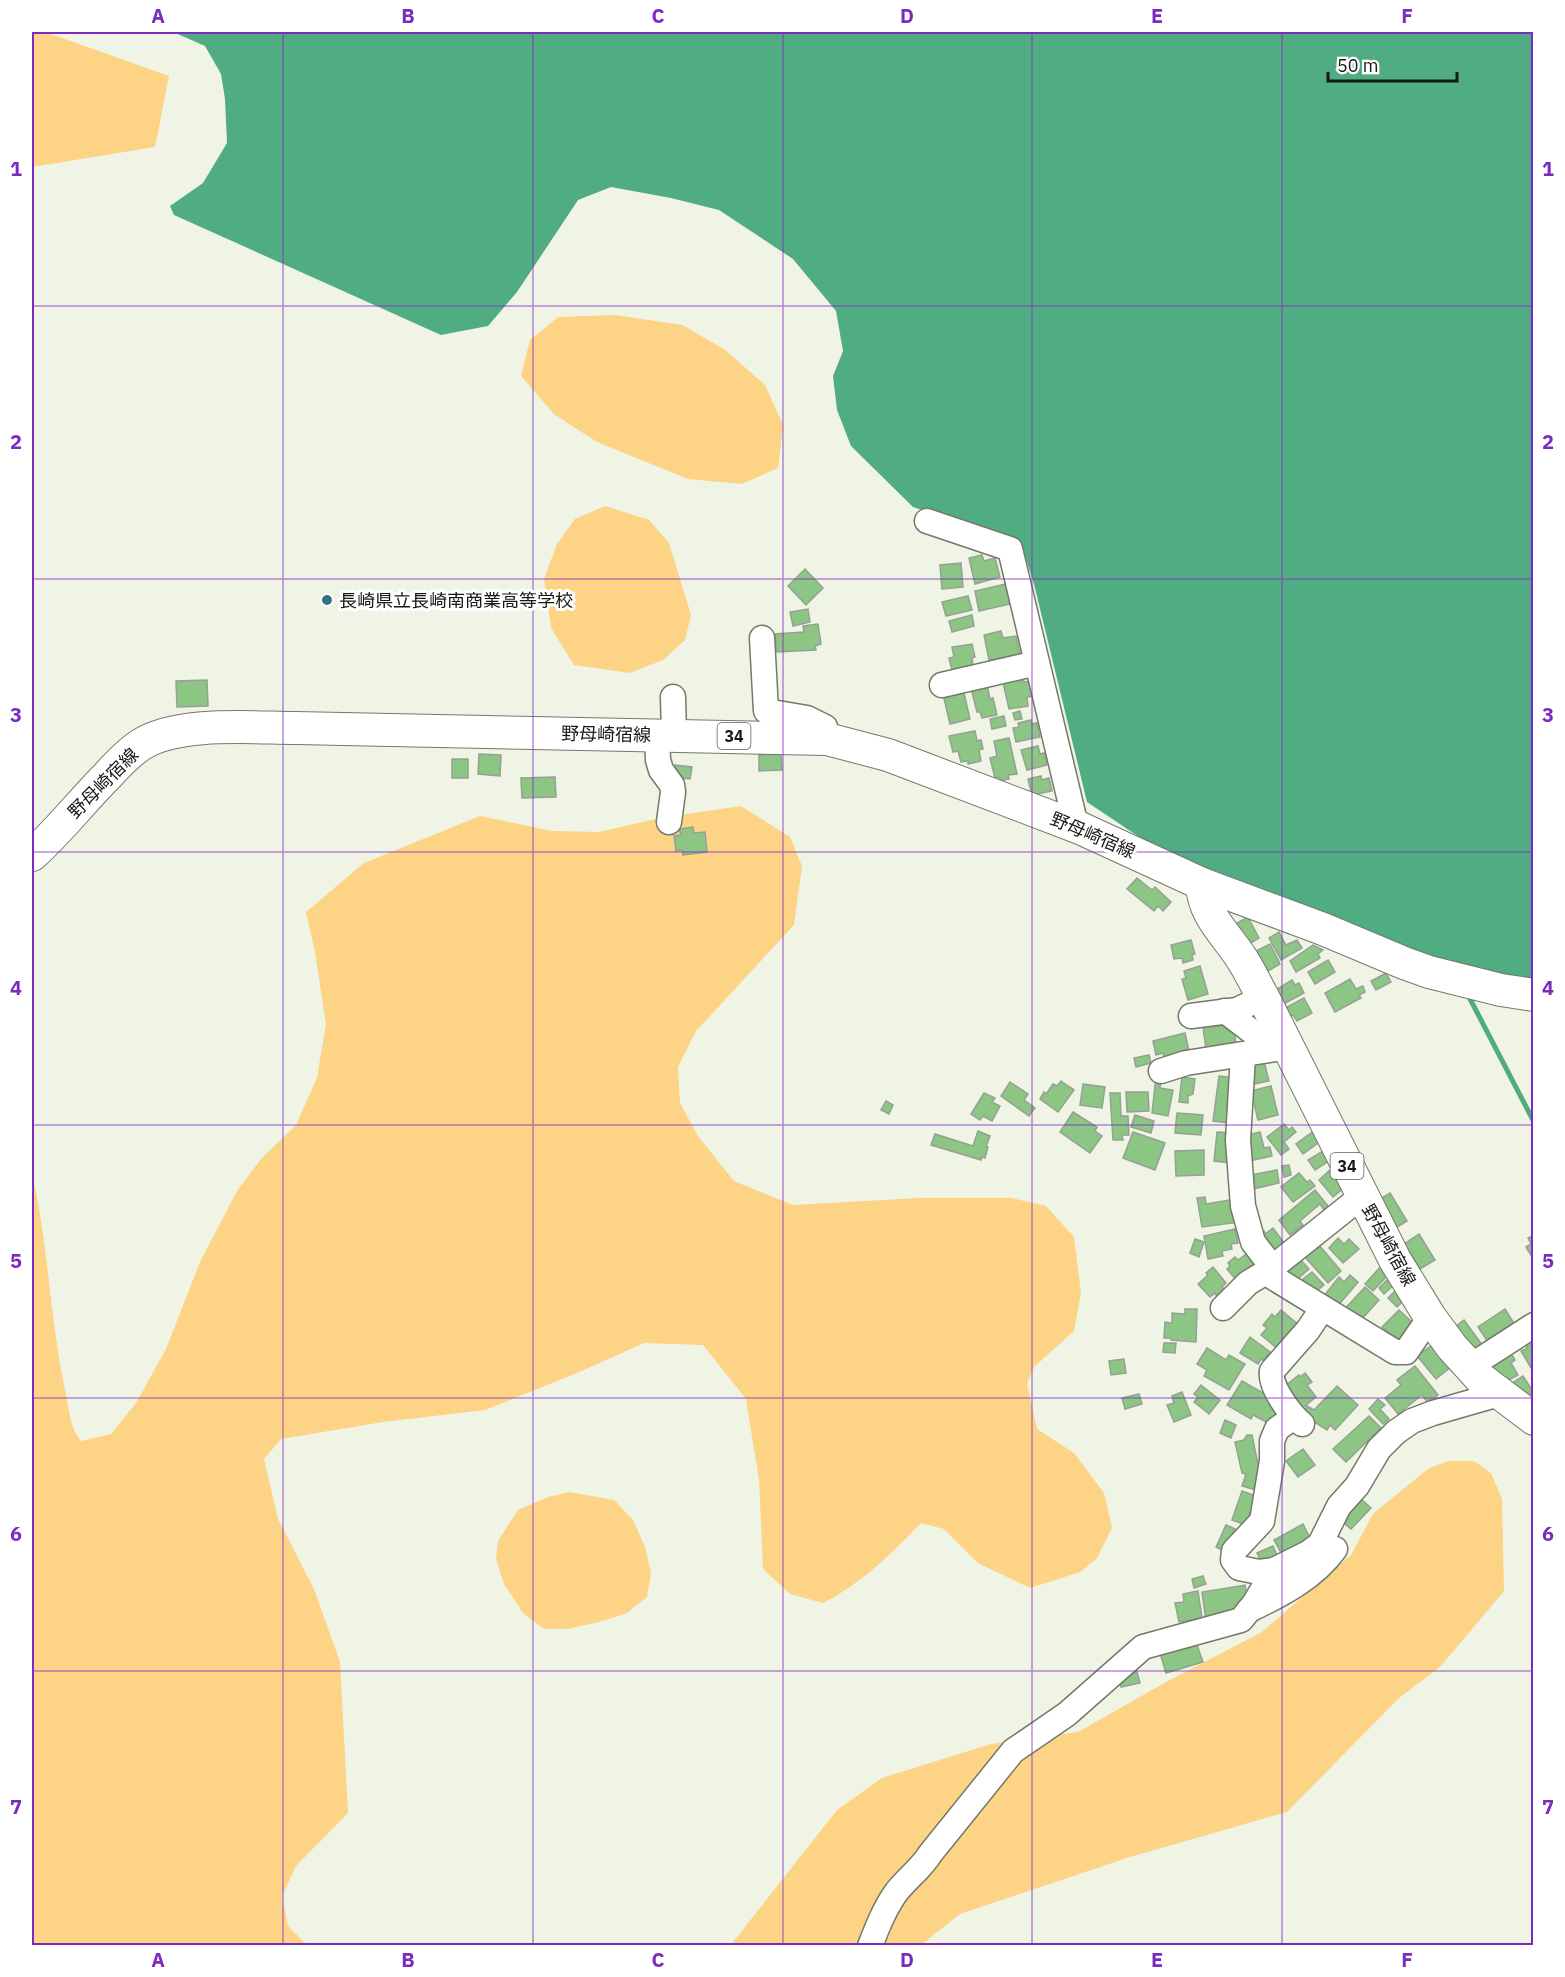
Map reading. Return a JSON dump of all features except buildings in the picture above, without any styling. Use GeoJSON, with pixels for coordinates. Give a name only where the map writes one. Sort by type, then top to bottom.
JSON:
{"type":"FeatureCollection","features":[{"type":"Feature","properties":{"kind":"main road","name":"野母崎宿線"},"geometry":{"type":"LineString","coordinates":[[32,855],[122,760],[142,744],[177,732],[219,728],[296,728],[827,739],[888,754],[1076,826],[1202,884],[1323,929],[1404,963],[1481,985],[1533,995]]}},
{"type":"Feature","properties":{"kind":"main road","name":"野母崎宿線"},"geometry":{"type":"LineString","coordinates":[[1202,884],[1202,895],[1209,915],[1240,957],[1263,997],[1395,1260],[1430,1317],[1469,1367],[1499,1394],[1533,1419]]}},
{"type":"Feature","properties":{"kind":"street"},"geometry":{"type":"LineString","coordinates":[[927,521],[1010,549],[1076,826]]}},
{"type":"Feature","properties":{"kind":"street"},"geometry":{"type":"LineString","coordinates":[[762,638],[765,711],[807,718],[825,727],[827,739]]}},
{"type":"Feature","properties":{"kind":"street"},"geometry":{"type":"LineString","coordinates":[[942,685],[1037,663]]}},
{"type":"Feature","properties":{"kind":"street"},"geometry":{"type":"LineString","coordinates":[[669,822],[674,792],[658,760],[674,697]]}},
{"type":"Feature","properties":{"kind":"street"},"geometry":{"type":"LineString","coordinates":[[1191,1016],[1237,1010],[1263,997]]}},
{"type":"Feature","properties":{"kind":"street"},"geometry":{"type":"LineString","coordinates":[[1225,1011],[1263,1040],[1285,1041]]}},
{"type":"Feature","properties":{"kind":"street"},"geometry":{"type":"LineString","coordinates":[[1161,1071],[1186,1063],[1243,1055],[1285,1041]]}},
{"type":"Feature","properties":{"kind":"street"},"geometry":{"type":"LineString","coordinates":[[1243,1055],[1238,1140],[1244,1206],[1253,1242],[1274,1278],[1395,1352],[1406,1352],[1430,1317]]}},
{"type":"Feature","properties":{"kind":"street"},"geometry":{"type":"LineString","coordinates":[[1223,1308],[1248,1283],[1270,1269],[1362,1196]]}},
{"type":"Feature","properties":{"kind":"street"},"geometry":{"type":"LineString","coordinates":[[1322,1309],[1308,1330],[1272,1371],[1274,1387],[1298,1421],[1277,1429],[1272,1441],[1272,1461],[1262,1521],[1232,1555],[1239,1568],[1259,1572],[1274,1570],[1320,1544],[1339,1506],[1357,1486],[1379,1449],[1396,1432],[1412,1421],[1499,1394]]}},
{"type":"Feature","properties":{"kind":"street"},"geometry":{"type":"LineString","coordinates":[[1469,1367],[1533,1325]]}},
{"type":"Feature","properties":{"kind":"street"},"geometry":{"type":"LineString","coordinates":[[1249,1610],[1284,1594],[1325,1563],[1335,1549]]}},
{"type":"Feature","properties":{"kind":"street"},"geometry":{"type":"LineString","coordinates":[[870,1946],[883,1914],[896,1893],[924,1865],[930,1854],[1013,1751],[1067,1714],[1143,1647],[1241,1620],[1274,1570]]}},
{"type":"Feature","properties":{"kind":"shaded area"},"geometry":{"type":"Polygon","coordinates":[[[32,32],[45,32],[169,76],[155,147],[32,167],[32,32]]]}},
{"type":"Feature","properties":{"kind":"shaded area"},"geometry":{"type":"Polygon","coordinates":[[[173,32],[1533,32],[1533,984],[1476,975],[1172,859],[1087,802],[1034,584],[1021,543],[913,507],[851,446],[837,410],[833,376],[843,351],[836,311],[793,259],[719,210],[611,187],[578,200],[517,292],[488,326],[441,335],[174,215],[170,206],[203,183],[227,143],[225,99],[221,74],[205,46],[173,32]]]}},
{"type":"Feature","properties":{"kind":"shaded area"},"geometry":{"type":"Polygon","coordinates":[[[615,315],[682,325],[724,349],[765,385],[783,425],[778,468],[742,484],[688,479],[597,442],[554,414],[521,376],[530,340],[558,317],[615,315]]]}},
{"type":"Feature","properties":{"kind":"shaded area"},"geometry":{"type":"Polygon","coordinates":[[[605,506],[649,520],[669,543],[691,615],[685,640],[663,660],[630,673],[574,665],[551,628],[544,579],[557,544],[575,519],[605,506]]]}},
{"type":"Feature","properties":{"kind":"shaded area"},"geometry":{"type":"Polygon","coordinates":[[[741,806],[790,837],[802,866],[794,925],[696,1031],[678,1067],[680,1103],[698,1136],[734,1181],[793,1205],[918,1198],[1012,1198],[1046,1206],[1074,1237],[1081,1293],[1074,1331],[1034,1367],[1027,1384],[1037,1429],[1074,1453],[1104,1493],[1112,1528],[1097,1558],[1080,1572],[1030,1588],[978,1563],[944,1529],[921,1523],[863,1577],[823,1603],[790,1594],[763,1569],[759,1480],[746,1399],[703,1345],[644,1343],[485,1410],[383,1422],[281,1439],[264,1459],[278,1519],[314,1589],[340,1662],[348,1813],[296,1866],[282,1896],[288,1926],[307,1945],[32,1945],[32,1177],[43,1232],[61,1367],[72,1425],[81,1441],[111,1434],[136,1403],[166,1349],[200,1262],[237,1191],[261,1159],[296,1125],[317,1078],[326,1024],[315,952],[306,912],[364,863],[480,816],[552,831],[599,832],[660,818],[741,806]]]}},
{"type":"Feature","properties":{"kind":"shaded area"},"geometry":{"type":"Polygon","coordinates":[[[1449,1461],[1474,1461],[1491,1473],[1502,1499],[1504,1591],[1440,1667],[1399,1698],[1287,1812],[1130,1857],[960,1914],[921,1945],[730,1946],[837,1810],[882,1778],[991,1744],[1078,1732],[1168,1681],[1262,1632],[1351,1555],[1373,1514],[1429,1468],[1449,1461]]]}},
{"type":"Feature","properties":{"kind":"shaded area"},"geometry":{"type":"Polygon","coordinates":[[[570,1492],[614,1500],[633,1520],[645,1547],[651,1573],[647,1597],[627,1613],[599,1622],[568,1629],[544,1629],[523,1613],[504,1584],[496,1559],[498,1541],[518,1510],[548,1497],[570,1492]]]}},
{"type":"Feature","properties":{"kind":"waterway"},"geometry":{"type":"LineString","coordinates":[[1467,993],[1534,1122]]}},
{"type":"Feature","properties":{"kind":"place","name":"長崎県立長崎南商業高等学校"},"geometry":{"type":"Point","coordinates":[327,600]}}]}
